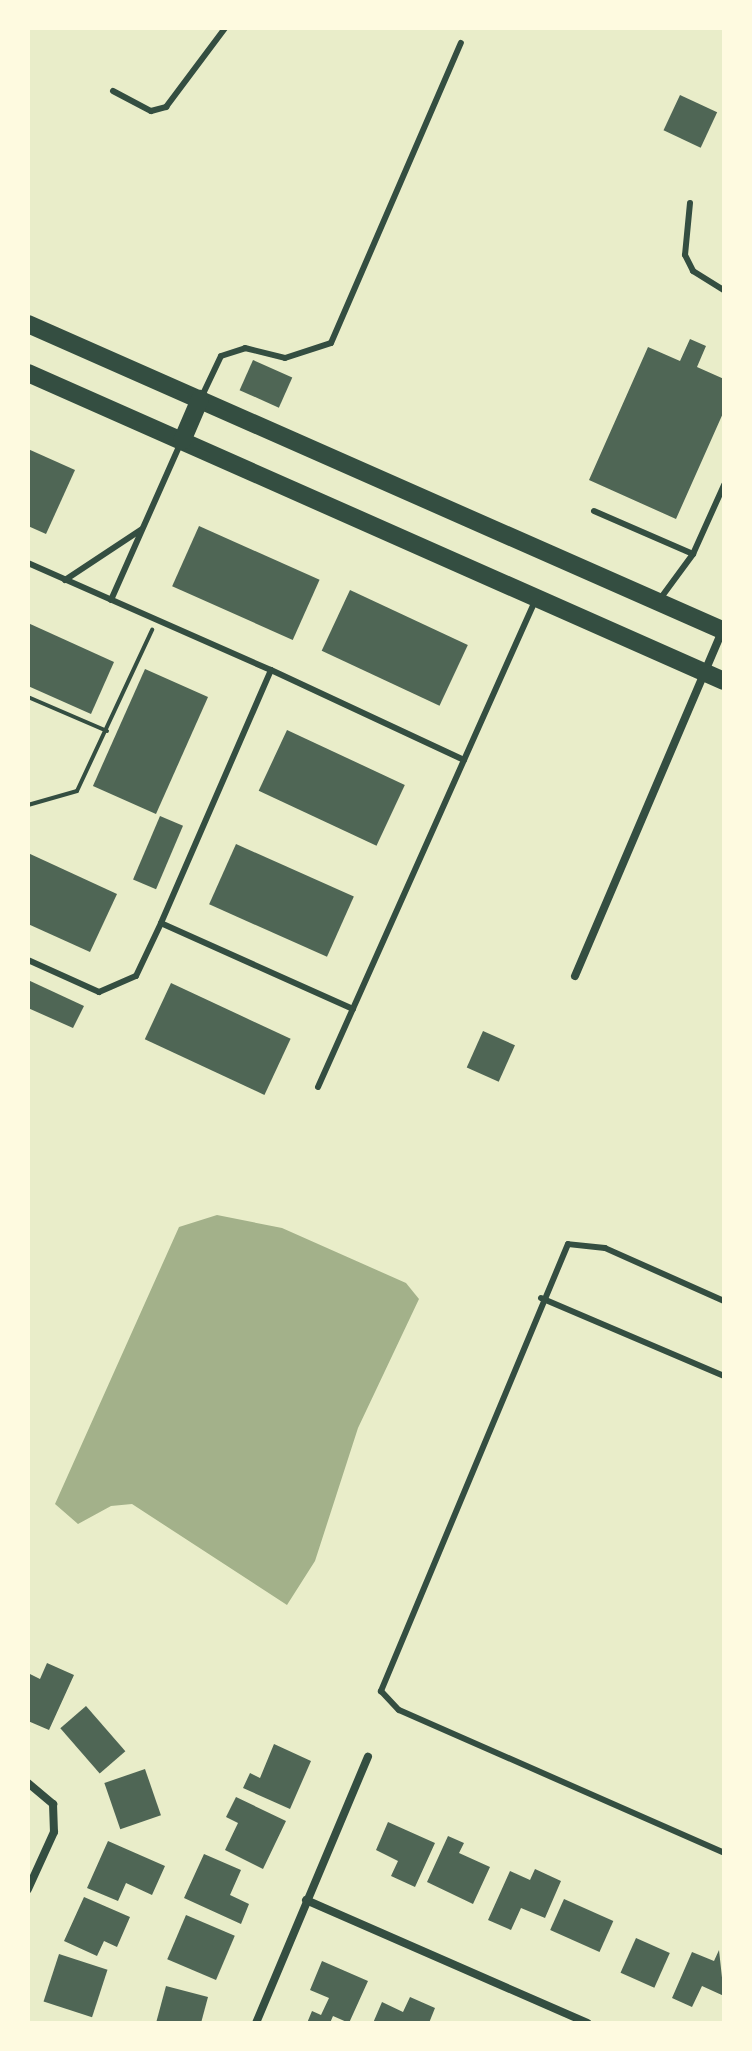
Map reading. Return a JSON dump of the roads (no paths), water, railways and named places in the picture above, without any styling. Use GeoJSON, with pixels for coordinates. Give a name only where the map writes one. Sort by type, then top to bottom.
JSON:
{"type":"FeatureCollection","features":[{"type":"Feature","properties":{"kind":"main road"},"geometry":{"type":"LineString","coordinates":[[28,324],[723,629]]}},
{"type":"Feature","properties":{"kind":"main road"},"geometry":{"type":"LineString","coordinates":[[28,373],[724,681]]}},
{"type":"Feature","properties":{"kind":"main road"},"geometry":{"type":"LineString","coordinates":[[182,441],[200,399]]}},
{"type":"Feature","properties":{"kind":"street"},"geometry":{"type":"LineString","coordinates":[[575,976],[723,629]]}},
{"type":"Feature","properties":{"kind":"street"},"geometry":{"type":"LineString","coordinates":[[256,2023],[368,1757]]}},
{"type":"Feature","properties":{"kind":"street"},"geometry":{"type":"LineString","coordinates":[[28,1783],[53,1804],[54,1832],[28,1889]]}},
{"type":"Feature","properties":{"kind":"street"},"geometry":{"type":"LineString","coordinates":[[306,1900],[587,2023]]}},
{"type":"Feature","properties":{"kind":"lane"},"geometry":{"type":"LineString","coordinates":[[113,91],[151,111],[166,107],[225,28]]}},
{"type":"Feature","properties":{"kind":"lane"},"geometry":{"type":"LineString","coordinates":[[200,399],[221,356],[245,348],[285,358],[331,343],[461,43]]}},
{"type":"Feature","properties":{"kind":"lane"},"geometry":{"type":"LineString","coordinates":[[690,203],[685,255],[693,271],[724,290]]}},
{"type":"Feature","properties":{"kind":"lane"},"geometry":{"type":"LineString","coordinates":[[111,600],[182,441]]}},
{"type":"Feature","properties":{"kind":"lane"},"geometry":{"type":"LineString","coordinates":[[659,603],[673,572],[693,554],[724,485]]}},
{"type":"Feature","properties":{"kind":"lane"},"geometry":{"type":"LineString","coordinates":[[594,511],[693,554]]}},
{"type":"Feature","properties":{"kind":"lane"},"geometry":{"type":"LineString","coordinates":[[65,580],[142,529]]}},
{"type":"Feature","properties":{"kind":"lane"},"geometry":{"type":"LineString","coordinates":[[28,563],[271,670],[464,760]]}},
{"type":"Feature","properties":{"kind":"lane"},"geometry":{"type":"LineString","coordinates":[[318,1087],[536,598]]}},
{"type":"Feature","properties":{"kind":"lane"},"geometry":{"type":"LineString","coordinates":[[28,960],[99,992],[136,976],[271,670]]}},
{"type":"Feature","properties":{"kind":"lane"},"geometry":{"type":"LineString","coordinates":[[161,923],[353,1009]]}},
{"type":"Feature","properties":{"kind":"lane"},"geometry":{"type":"LineString","coordinates":[[724,1301],[605,1248],[568,1244],[541,1298],[381,1691],[399,1710],[724,1853]]}},
{"type":"Feature","properties":{"kind":"lane"},"geometry":{"type":"LineString","coordinates":[[541,1298],[724,1376]]}}]}
